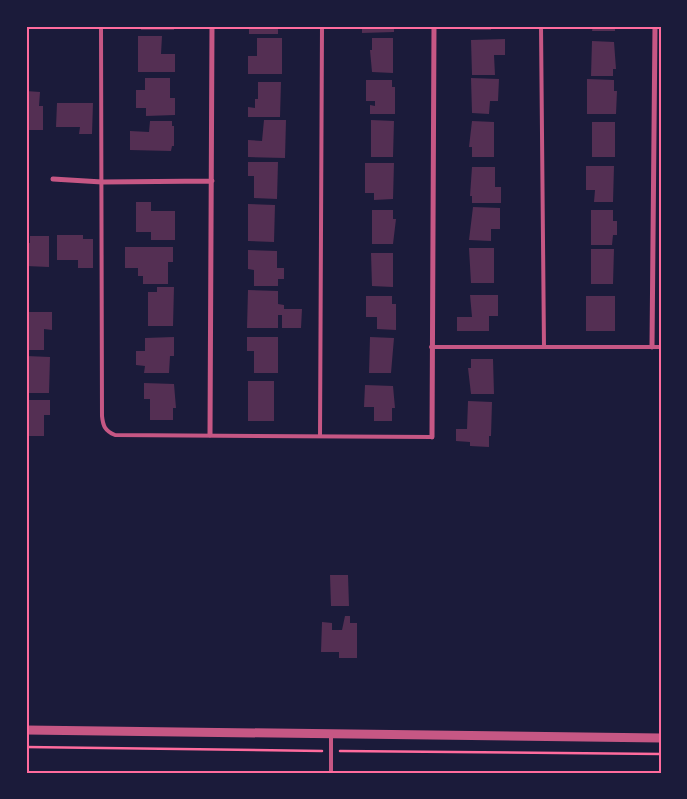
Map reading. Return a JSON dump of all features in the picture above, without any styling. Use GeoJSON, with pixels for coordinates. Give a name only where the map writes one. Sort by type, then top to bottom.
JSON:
{"type":"FeatureCollection","features":[{"type":"Feature","properties":{"kind":"street"},"geometry":{"type":"LineString","coordinates":[[210,435],[212,26]]}},
{"type":"Feature","properties":{"kind":"street"},"geometry":{"type":"LineString","coordinates":[[432,437],[430,347],[434,26]]}},
{"type":"Feature","properties":{"kind":"street"},"geometry":{"type":"LineString","coordinates":[[652,347],[655,26]]}},
{"type":"Feature","properties":{"kind":"street"},"geometry":{"type":"LineString","coordinates":[[53,179],[102,182],[212,181]]}},
{"type":"Feature","properties":{"kind":"street"},"geometry":{"type":"LineString","coordinates":[[26,730],[661,738]]}},
{"type":"Feature","properties":{"kind":"lane"},"geometry":{"type":"LineString","coordinates":[[101,26],[103,426],[108,432],[115,435],[432,437]]}},
{"type":"Feature","properties":{"kind":"lane"},"geometry":{"type":"LineString","coordinates":[[320,436],[322,26]]}},
{"type":"Feature","properties":{"kind":"lane"},"geometry":{"type":"LineString","coordinates":[[541,26],[544,347]]}},
{"type":"Feature","properties":{"kind":"lane"},"geometry":{"type":"LineString","coordinates":[[430,347],[661,347]]}},
{"type":"Feature","properties":{"kind":"lane"},"geometry":{"type":"LineString","coordinates":[[331,734],[331,773]]}},
{"type":"Feature","properties":{"kind":"path"},"geometry":{"type":"LineString","coordinates":[[26,747],[661,754]]}},
{"type":"Feature","properties":{"kind":"building"},"geometry":{"type":"Polygon","coordinates":[[[141,26],[174,26],[174,30],[141,30],[141,26]]]}},
{"type":"Feature","properties":{"kind":"building"},"geometry":{"type":"Polygon","coordinates":[[[249,26],[278,26],[278,34],[249,34],[249,26]]]}},
{"type":"Feature","properties":{"kind":"building"},"geometry":{"type":"Polygon","coordinates":[[[362,26],[394,26],[394,32],[362,33],[362,26]]]}},
{"type":"Feature","properties":{"kind":"building"},"geometry":{"type":"Polygon","coordinates":[[[470,26],[491,26],[491,30],[470,30],[470,26]]]}},
{"type":"Feature","properties":{"kind":"building"},"geometry":{"type":"Polygon","coordinates":[[[593,26],[615,26],[615,31],[592,31],[593,26]]]}},
{"type":"Feature","properties":{"kind":"building"},"geometry":{"type":"Polygon","coordinates":[[[138,36],[162,36],[161,54],[175,54],[175,72],[138,72],[138,36]]]}},
{"type":"Feature","properties":{"kind":"building"},"geometry":{"type":"Polygon","coordinates":[[[257,38],[282,38],[282,74],[248,74],[248,56],[257,56],[257,38]]]}},
{"type":"Feature","properties":{"kind":"building"},"geometry":{"type":"Polygon","coordinates":[[[372,38],[393,38],[393,73],[372,72],[370,50],[372,50],[372,38]]]}},
{"type":"Feature","properties":{"kind":"building"},"geometry":{"type":"Polygon","coordinates":[[[505,39],[505,55],[494,55],[495,75],[472,75],[471,40],[505,39]]]}},
{"type":"Feature","properties":{"kind":"building"},"geometry":{"type":"Polygon","coordinates":[[[592,41],[614,42],[616,69],[613,69],[613,76],[591,76],[592,41]]]}},
{"type":"Feature","properties":{"kind":"building"},"geometry":{"type":"Polygon","coordinates":[[[145,78],[170,78],[170,98],[175,98],[175,115],[146,116],[146,108],[136,108],[136,90],[145,90],[145,78]]]}},
{"type":"Feature","properties":{"kind":"building"},"geometry":{"type":"Polygon","coordinates":[[[471,78],[499,79],[498,101],[490,101],[489,114],[472,113],[471,78]]]}},
{"type":"Feature","properties":{"kind":"building"},"geometry":{"type":"Polygon","coordinates":[[[587,79],[614,80],[614,91],[617,91],[616,114],[587,114],[587,79]]]}},
{"type":"Feature","properties":{"kind":"building"},"geometry":{"type":"Polygon","coordinates":[[[366,80],[392,80],[392,87],[395,87],[395,114],[370,114],[370,105],[375,106],[375,101],[366,101],[366,80]]]}},
{"type":"Feature","properties":{"kind":"building"},"geometry":{"type":"Polygon","coordinates":[[[258,82],[281,82],[280,117],[248,117],[248,107],[255,108],[255,99],[258,99],[258,82]]]}},
{"type":"Feature","properties":{"kind":"building"},"geometry":{"type":"Polygon","coordinates":[[[26,91],[40,92],[39,106],[43,106],[43,130],[26,130],[26,91]]]}},
{"type":"Feature","properties":{"kind":"building"},"geometry":{"type":"Polygon","coordinates":[[[57,103],[93,103],[92,134],[79,134],[80,127],[56,127],[57,103]]]}},
{"type":"Feature","properties":{"kind":"building"},"geometry":{"type":"Polygon","coordinates":[[[264,120],[286,120],[285,158],[248,157],[248,140],[262,141],[264,120]]]}},
{"type":"Feature","properties":{"kind":"building"},"geometry":{"type":"Polygon","coordinates":[[[371,120],[394,121],[393,157],[371,157],[371,120]]]}},
{"type":"Feature","properties":{"kind":"building"},"geometry":{"type":"Polygon","coordinates":[[[150,121],[172,121],[172,126],[174,126],[174,146],[172,146],[171,151],[130,150],[130,131],[149,132],[150,121]]]}},
{"type":"Feature","properties":{"kind":"building"},"geometry":{"type":"Polygon","coordinates":[[[472,121],[494,122],[494,157],[472,157],[472,147],[469,147],[472,121]]]}},
{"type":"Feature","properties":{"kind":"building"},"geometry":{"type":"Polygon","coordinates":[[[592,122],[615,122],[615,157],[592,157],[592,122]]]}},
{"type":"Feature","properties":{"kind":"building"},"geometry":{"type":"Polygon","coordinates":[[[248,162],[278,162],[277,199],[254,198],[254,176],[248,176],[248,162]]]}},
{"type":"Feature","properties":{"kind":"building"},"geometry":{"type":"Polygon","coordinates":[[[365,163],[394,163],[393,199],[374,200],[374,193],[365,193],[365,163]]]}},
{"type":"Feature","properties":{"kind":"building"},"geometry":{"type":"Polygon","coordinates":[[[586,166],[614,166],[613,202],[594,202],[595,190],[586,190],[586,166]]]}},
{"type":"Feature","properties":{"kind":"building"},"geometry":{"type":"Polygon","coordinates":[[[472,167],[495,167],[495,187],[501,187],[501,203],[472,203],[472,196],[470,196],[472,167]]]}},
{"type":"Feature","properties":{"kind":"building"},"geometry":{"type":"Polygon","coordinates":[[[136,202],[151,202],[151,211],[175,211],[175,240],[151,240],[151,232],[136,232],[136,202]]]}},
{"type":"Feature","properties":{"kind":"building"},"geometry":{"type":"Polygon","coordinates":[[[248,204],[275,205],[274,242],[248,241],[248,204]]]}},
{"type":"Feature","properties":{"kind":"building"},"geometry":{"type":"Polygon","coordinates":[[[473,207],[500,208],[500,229],[491,229],[491,241],[469,240],[473,207]]]}},
{"type":"Feature","properties":{"kind":"building"},"geometry":{"type":"Polygon","coordinates":[[[372,210],[393,210],[393,219],[396,219],[393,244],[372,244],[372,210]]]}},
{"type":"Feature","properties":{"kind":"building"},"geometry":{"type":"Polygon","coordinates":[[[591,210],[613,210],[613,221],[617,221],[617,235],[613,235],[612,245],[591,245],[591,210]]]}},
{"type":"Feature","properties":{"kind":"building"},"geometry":{"type":"Polygon","coordinates":[[[57,235],[83,235],[83,239],[93,239],[93,268],[78,268],[78,260],[57,260],[57,235]]]}},
{"type":"Feature","properties":{"kind":"building"},"geometry":{"type":"Polygon","coordinates":[[[30,236],[49,236],[49,267],[26,266],[26,243],[30,243],[30,236]]]}},
{"type":"Feature","properties":{"kind":"building"},"geometry":{"type":"Polygon","coordinates":[[[125,247],[173,247],[173,262],[168,262],[168,284],[143,284],[143,276],[138,276],[138,268],[125,268],[125,247]]]}},
{"type":"Feature","properties":{"kind":"building"},"geometry":{"type":"Polygon","coordinates":[[[469,248],[494,248],[494,283],[471,283],[469,248]]]}},
{"type":"Feature","properties":{"kind":"building"},"geometry":{"type":"Polygon","coordinates":[[[591,249],[614,249],[613,284],[591,284],[591,249]]]}},
{"type":"Feature","properties":{"kind":"building"},"geometry":{"type":"Polygon","coordinates":[[[248,250],[277,251],[277,268],[284,268],[284,279],[278,279],[278,286],[254,286],[254,270],[248,269],[248,250]]]}},
{"type":"Feature","properties":{"kind":"building"},"geometry":{"type":"Polygon","coordinates":[[[371,253],[393,253],[393,287],[372,286],[371,253]]]}},
{"type":"Feature","properties":{"kind":"building"},"geometry":{"type":"Polygon","coordinates":[[[157,287],[174,287],[173,326],[148,326],[148,292],[157,292],[157,287]]]}},
{"type":"Feature","properties":{"kind":"building"},"geometry":{"type":"Polygon","coordinates":[[[248,290],[278,291],[278,304],[284,305],[284,309],[302,309],[301,328],[282,328],[282,315],[278,315],[278,328],[247,328],[248,290]]]}},
{"type":"Feature","properties":{"kind":"building"},"geometry":{"type":"Polygon","coordinates":[[[470,295],[498,295],[498,316],[489,316],[489,331],[457,331],[457,317],[472,317],[470,295]]]}},
{"type":"Feature","properties":{"kind":"building"},"geometry":{"type":"Polygon","coordinates":[[[366,296],[392,296],[392,304],[396,304],[396,330],[377,329],[377,317],[366,317],[366,296]]]}},
{"type":"Feature","properties":{"kind":"building"},"geometry":{"type":"Polygon","coordinates":[[[586,296],[615,296],[615,331],[586,331],[586,296]]]}},
{"type":"Feature","properties":{"kind":"building"},"geometry":{"type":"Polygon","coordinates":[[[26,312],[52,312],[52,330],[44,329],[44,350],[26,350],[26,312]]]}},
{"type":"Feature","properties":{"kind":"building"},"geometry":{"type":"Polygon","coordinates":[[[174,337],[174,356],[170,356],[169,373],[144,373],[145,366],[136,365],[136,351],[145,351],[145,338],[174,337]]]}},
{"type":"Feature","properties":{"kind":"building"},"geometry":{"type":"Polygon","coordinates":[[[247,337],[278,337],[278,373],[254,373],[254,351],[247,351],[247,337]]]}},
{"type":"Feature","properties":{"kind":"building"},"geometry":{"type":"Polygon","coordinates":[[[370,337],[394,338],[391,373],[369,373],[370,337]]]}},
{"type":"Feature","properties":{"kind":"building"},"geometry":{"type":"Polygon","coordinates":[[[26,356],[50,357],[49,393],[26,393],[26,356]]]}},
{"type":"Feature","properties":{"kind":"building"},"geometry":{"type":"Polygon","coordinates":[[[471,359],[493,359],[494,394],[471,394],[468,368],[471,368],[471,359]]]}},
{"type":"Feature","properties":{"kind":"building"},"geometry":{"type":"Polygon","coordinates":[[[248,381],[274,381],[274,421],[248,421],[248,381]]]}},
{"type":"Feature","properties":{"kind":"building"},"geometry":{"type":"Polygon","coordinates":[[[144,383],[174,384],[176,408],[173,408],[173,420],[150,420],[150,399],[144,399],[144,383]]]}},
{"type":"Feature","properties":{"kind":"building"},"geometry":{"type":"Polygon","coordinates":[[[365,385],[393,386],[395,408],[392,408],[392,421],[374,421],[374,407],[364,407],[365,385]]]}},
{"type":"Feature","properties":{"kind":"building"},"geometry":{"type":"Polygon","coordinates":[[[26,400],[50,400],[50,415],[44,415],[44,436],[26,436],[26,400]]]}},
{"type":"Feature","properties":{"kind":"building"},"geometry":{"type":"Polygon","coordinates":[[[468,401],[492,402],[489,447],[470,446],[470,442],[456,441],[456,429],[467,429],[468,401]]]}},
{"type":"Feature","properties":{"kind":"building"},"geometry":{"type":"Polygon","coordinates":[[[330,575],[348,575],[349,606],[331,606],[330,575]]]}},
{"type":"Feature","properties":{"kind":"building"},"geometry":{"type":"Polygon","coordinates":[[[345,616],[350,616],[350,623],[357,623],[357,658],[339,658],[339,652],[321,652],[322,622],[332,623],[332,630],[342,630],[345,616]]]}}]}
